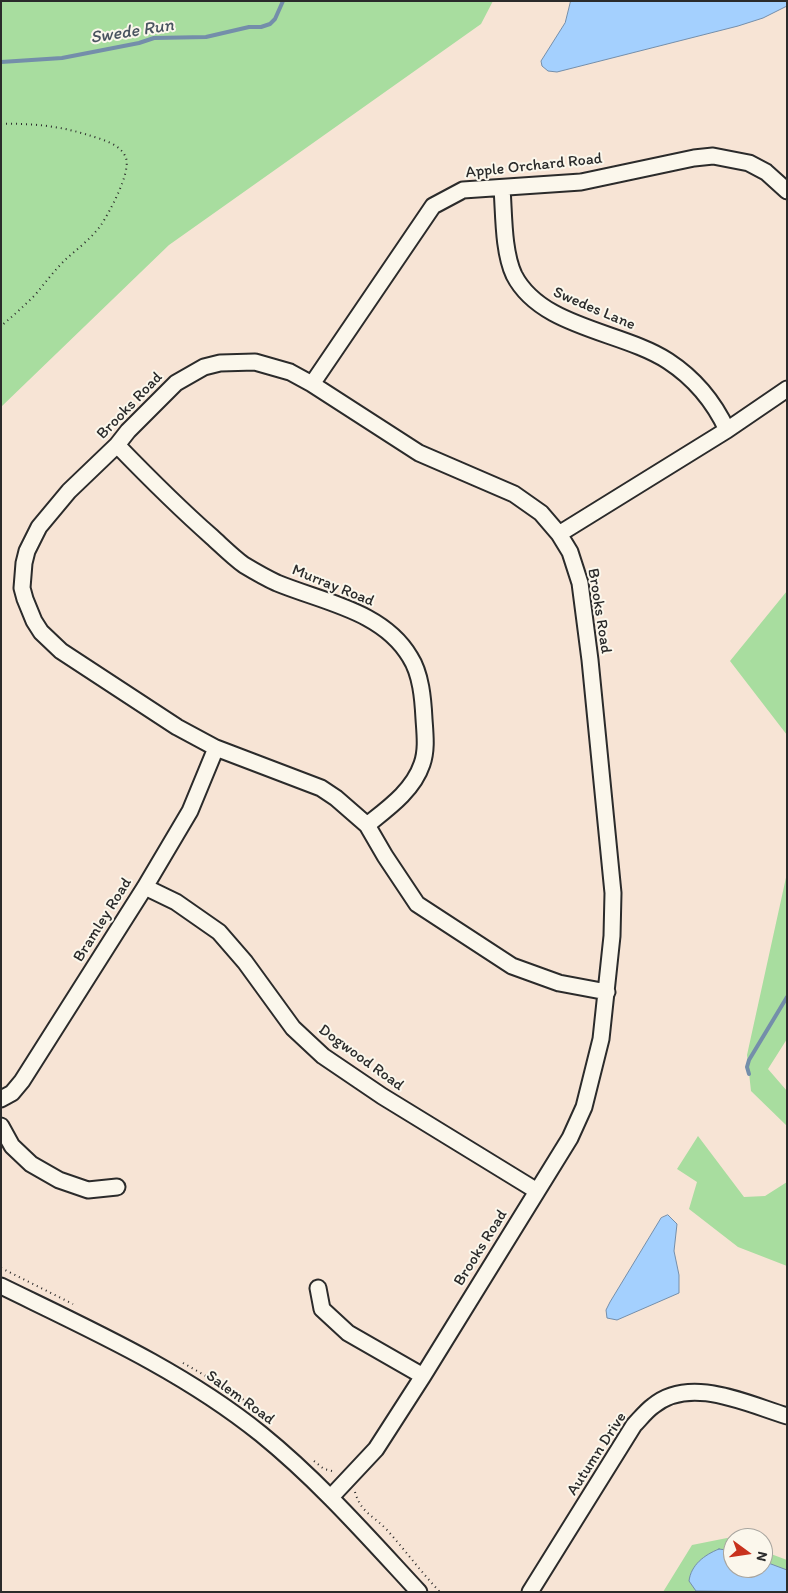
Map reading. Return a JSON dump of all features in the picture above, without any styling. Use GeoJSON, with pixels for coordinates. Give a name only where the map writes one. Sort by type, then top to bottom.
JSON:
{"type":"FeatureCollection","features":[{"type":"Feature","properties":{"kind":"street","name":"Apple Orchard Road"},"geometry":{"type":"LineString","coordinates":[[312,384],[433,206],[463,190],[581,182],[694,158],[713,156],[749,163],[766,172],[787,191]]}},
{"type":"Feature","properties":{"kind":"street","name":"Swedes Lane"},"geometry":{"type":"LineString","coordinates":[[502,188],[508,257],[515,275],[526,292],[539,305],[555,315],[631,343],[667,360],[695,382],[719,414],[726,430]]}},
{"type":"Feature","properties":{"kind":"street","name":"Brooks Road"},"geometry":{"type":"LineString","coordinates":[[331,1497],[376,1448],[424,1376],[570,1138],[584,1107],[601,1039],[607,992],[612,936],[613,893],[590,660],[580,584],[570,552],[559,534],[541,513],[514,494],[419,453],[312,384],[290,372],[255,362],[220,363],[204,367],[176,383],[128,431],[117,445],[69,491],[39,527],[27,551],[22,588],[34,621],[41,632],[62,651],[177,727],[216,748],[321,788],[336,798],[367,826],[417,904],[512,966],[559,984],[607,992]]}},
{"type":"Feature","properties":{"kind":"street"},"geometry":{"type":"LineString","coordinates":[[559,534],[726,430],[787,389]]}},
{"type":"Feature","properties":{"kind":"street","name":"Murray Road"},"geometry":{"type":"LineString","coordinates":[[117,445],[184,513],[242,564],[275,582],[366,617],[384,627],[399,641],[411,658],[423,701],[425,744],[422,764],[413,782],[398,799],[367,826]]}},
{"type":"Feature","properties":{"kind":"street","name":"Bramley Road"},"geometry":{"type":"LineString","coordinates":[[1,1099],[12,1093],[22,1081],[144,887],[190,811],[216,748]]}},
{"type":"Feature","properties":{"kind":"street","name":"Dogwood Road"},"geometry":{"type":"LineString","coordinates":[[144,887],[176,902],[219,932],[245,962],[292,1028],[323,1056],[390,1102],[537,1192]]}},
{"type":"Feature","properties":{"kind":"street"},"geometry":{"type":"LineString","coordinates":[[1,1126],[12,1146],[31,1164],[59,1180],[88,1190],[117,1188]]}},
{"type":"Feature","properties":{"kind":"street","name":"Salem Road"},"geometry":{"type":"LineString","coordinates":[[1,1286],[141,1356],[207,1395],[260,1434],[313,1479],[419,1592]]}},
{"type":"Feature","properties":{"kind":"street"},"geometry":{"type":"LineString","coordinates":[[318,1288],[322,1308],[348,1332],[424,1376]]}},
{"type":"Feature","properties":{"kind":"street","name":"Autumn Drive"},"geometry":{"type":"LineString","coordinates":[[530,1592],[634,1425],[654,1404],[680,1392],[709,1392],[787,1416]]}},
{"type":"Feature","properties":{"kind":"path"},"geometry":{"type":"LineString","coordinates":[[1,124],[56,126],[92,136],[112,144],[120,150],[127,165],[110,210],[101,225],[91,237],[64,261],[33,297],[1,326]]}},
{"type":"Feature","properties":{"kind":"path"},"geometry":{"type":"LineString","coordinates":[[355,1492],[359,1505],[386,1529],[440,1592]]}},
{"type":"Feature","properties":{"kind":"green space"},"geometry":{"type":"Polygon","coordinates":[[[1,1],[493,1],[481,24],[169,245],[1,407],[1,1]]]}},
{"type":"Feature","properties":{"kind":"green space"},"geometry":{"type":"Polygon","coordinates":[[[787,591],[787,735],[730,661],[787,591]]]}},
{"type":"Feature","properties":{"kind":"green space"},"geometry":{"type":"Polygon","coordinates":[[[787,873],[787,1039],[768,1069],[787,1091],[787,1126],[751,1091],[747,1055],[787,873]]]}},
{"type":"Feature","properties":{"kind":"green space"},"geometry":{"type":"Polygon","coordinates":[[[698,1136],[744,1197],[765,1196],[787,1182],[787,1266],[738,1247],[689,1209],[697,1182],[677,1169],[698,1136]]]}},
{"type":"Feature","properties":{"kind":"green space"},"geometry":{"type":"Polygon","coordinates":[[[723,1539],[723,1578],[773,1578],[773,1555],[787,1560],[787,1592],[663,1592],[692,1545],[723,1539]]]}},
{"type":"Feature","properties":{"kind":"water"},"geometry":{"type":"Polygon","coordinates":[[[571,1],[787,1],[787,6],[763,18],[738,26],[557,72],[548,71],[542,66],[541,61],[565,23],[571,1]]]}},
{"type":"Feature","properties":{"kind":"water"},"geometry":{"type":"Polygon","coordinates":[[[668,1215],[677,1224],[674,1251],[679,1275],[679,1293],[617,1320],[607,1318],[606,1310],[610,1302],[661,1218],[668,1215]]]}},
{"type":"Feature","properties":{"kind":"water"},"geometry":{"type":"Polygon","coordinates":[[[719,1549],[723,1550],[723,1578],[773,1578],[773,1565],[787,1570],[787,1592],[696,1591],[689,1581],[690,1575],[695,1565],[708,1554],[719,1549]]]}},
{"type":"Feature","properties":{"kind":"waterway","name":"Swede Run"},"geometry":{"type":"LineString","coordinates":[[1,62],[62,58],[139,43],[154,38],[206,37],[249,27],[261,27],[270,24],[275,19],[283,1]]}},
{"type":"Feature","properties":{"kind":"waterway"},"geometry":{"type":"LineString","coordinates":[[749,1074],[747,1067],[749,1060],[787,997]]}}]}
